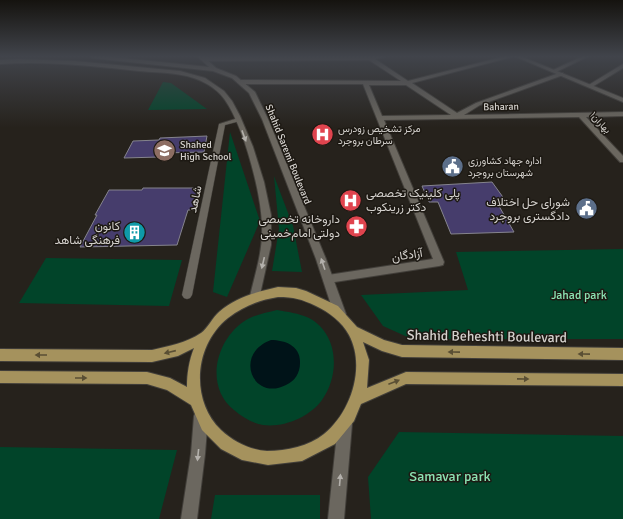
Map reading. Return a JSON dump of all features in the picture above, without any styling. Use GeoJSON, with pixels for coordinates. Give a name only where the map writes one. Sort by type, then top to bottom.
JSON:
{"type":"FeatureCollection","features":[{"type":"Feature","properties":{"kind":"main road"},"geometry":{"type":"LineString","coordinates":[[278,292],[300,293],[322,300],[340,314],[355,332],[361,349],[364,367],[362,388],[356,407],[345,424],[327,441],[305,453],[280,459],[255,457],[232,449],[214,434],[201,416],[195,400],[193,377],[196,356],[206,336],[225,314],[236,305],[255,296],[278,292]]}},
{"type":"Feature","properties":{"kind":"main road","name":"Shahid Beheshti Boulevard"},"geometry":{"type":"LineString","coordinates":[[355,332],[382,345],[402,351],[623,354]]}},
{"type":"Feature","properties":{"kind":"main road"},"geometry":{"type":"LineString","coordinates":[[0,355],[152,356],[178,350],[206,336]]}},
{"type":"Feature","properties":{"kind":"main road"},"geometry":{"type":"LineString","coordinates":[[0,377],[147,378],[170,384],[195,400]]}},
{"type":"Feature","properties":{"kind":"main road"},"geometry":{"type":"LineString","coordinates":[[359,398],[384,386],[406,378],[623,380]]}},
{"type":"Feature","properties":{"kind":"street"},"geometry":{"type":"LineString","coordinates":[[204,80],[217,88],[230,104],[238,120],[251,155],[266,210],[267,228],[265,251],[255,296]]}},
{"type":"Feature","properties":{"kind":"street","name":"Shahid Saremi Boulevard"},"geometry":{"type":"LineString","coordinates":[[236,80],[252,92],[260,107],[328,279],[340,314]]}},
{"type":"Feature","properties":{"kind":"street"},"geometry":{"type":"LineString","coordinates":[[403,80],[457,116],[478,104],[545,80]]}},
{"type":"Feature","properties":{"kind":"street"},"geometry":{"type":"LineString","coordinates":[[240,82],[407,83],[418,80]]}},
{"type":"Feature","properties":{"kind":"street"},"geometry":{"type":"LineString","coordinates":[[577,80],[623,100]]}},
{"type":"Feature","properties":{"kind":"street"},"geometry":{"type":"LineString","coordinates":[[590,86],[600,80]]}},
{"type":"Feature","properties":{"kind":"street","name":"آزادگان"},"geometry":{"type":"LineString","coordinates":[[328,279],[439,262],[365,82]]}},
{"type":"Feature","properties":{"kind":"street","name":"بهاران۱"},"geometry":{"type":"LineString","coordinates":[[580,114],[623,160]]}},
{"type":"Feature","properties":{"kind":"street","name":"Baharan"},"geometry":{"type":"LineString","coordinates":[[379,118],[623,114]]}},
{"type":"Feature","properties":{"kind":"street"},"geometry":{"type":"LineString","coordinates":[[189,519],[198,454],[201,416]]}},
{"type":"Feature","properties":{"kind":"street"},"geometry":{"type":"LineString","coordinates":[[336,519],[345,424]]}},
{"type":"Feature","properties":{"kind":"lane","name":"شاهد"},"geometry":{"type":"LineString","coordinates":[[187,295],[222,124],[238,120]]}},
{"type":"Feature","properties":{"kind":"green space"},"geometry":{"type":"Polygon","coordinates":[[[163,82],[171,83],[207,109],[148,110],[163,82]]]}},
{"type":"Feature","properties":{"kind":"green space"},"geometry":{"type":"Polygon","coordinates":[[[230,132],[260,221],[227,297],[213,292],[230,132]]]}},
{"type":"Feature","properties":{"kind":"green space"},"geometry":{"type":"Polygon","coordinates":[[[274,176],[293,226],[302,272],[272,271],[279,229],[274,176]]]}},
{"type":"Feature","properties":{"kind":"green space","name":"Jahad park"},"geometry":{"type":"Polygon","coordinates":[[[623,249],[623,339],[412,339],[383,326],[361,295],[468,290],[456,252],[623,249]]]}},
{"type":"Feature","properties":{"kind":"green space"},"geometry":{"type":"Polygon","coordinates":[[[46,258],[182,260],[169,306],[19,303],[46,258]]]}},
{"type":"Feature","properties":{"kind":"green space"},"geometry":{"type":"Polygon","coordinates":[[[277,310],[305,316],[319,325],[331,344],[334,356],[334,367],[328,390],[322,400],[311,412],[287,423],[279,425],[263,425],[255,423],[244,417],[234,410],[225,400],[219,389],[217,365],[220,353],[233,331],[243,322],[259,314],[277,310]]]}},
{"type":"Feature","properties":{"kind":"green space","name":"Samavar park"},"geometry":{"type":"Polygon","coordinates":[[[399,432],[623,436],[623,519],[371,519],[368,477],[399,432]]]}},
{"type":"Feature","properties":{"kind":"green space"},"geometry":{"type":"Polygon","coordinates":[[[0,447],[177,450],[159,519],[0,519],[0,447]]]}},
{"type":"Feature","properties":{"kind":"green space"},"geometry":{"type":"Polygon","coordinates":[[[215,495],[320,495],[320,519],[211,519],[215,495]]]}},
{"type":"Feature","properties":{"kind":"shaded area"},"geometry":{"type":"Polygon","coordinates":[[[271,340],[282,341],[291,345],[298,352],[300,357],[299,370],[294,379],[286,385],[274,389],[264,387],[257,382],[252,374],[250,365],[253,355],[259,347],[271,340]]]}},
{"type":"Feature","properties":{"kind":"building"},"geometry":{"type":"Polygon","coordinates":[[[207,136],[204,152],[162,153],[159,157],[124,158],[133,141],[207,136]]]}},
{"type":"Feature","properties":{"kind":"building"},"geometry":{"type":"Polygon","coordinates":[[[492,182],[505,200],[496,201],[514,232],[451,234],[438,202],[429,202],[422,186],[492,182]]]}},
{"type":"Feature","properties":{"kind":"building"},"geometry":{"type":"Polygon","coordinates":[[[143,188],[201,188],[194,210],[188,210],[177,245],[80,247],[109,190],[142,190],[143,188]]]}},
{"type":"Feature","properties":{"kind":"place","name":"مرکز تشخیص زودرس سرطان بروجرد"},"geometry":{"type":"Point","coordinates":[323,134]}},
{"type":"Feature","properties":{"kind":"place","name":"Shahed High School"},"geometry":{"type":"Point","coordinates":[165,150]}},
{"type":"Feature","properties":{"kind":"place","name":"اداره جهاد کشاورزی شهرستان بروجرد"},"geometry":{"type":"Point","coordinates":[453,166]}},
{"type":"Feature","properties":{"kind":"place","name":"پلی کلینیک تخصصی دکتر زرینکوب"},"geometry":{"type":"Point","coordinates":[351,200]}},
{"type":"Feature","properties":{"kind":"place","name":"شورای حل اختلاف دادگستری بروجرد"},"geometry":{"type":"Point","coordinates":[586,209]}},
{"type":"Feature","properties":{"kind":"place","name":"داروخانه تخصصی دولتی امام‌خمینی"},"geometry":{"type":"Point","coordinates":[356,226]}},
{"type":"Feature","properties":{"kind":"place","name":"کانون فرهنگی شاهد"},"geometry":{"type":"Point","coordinates":[135,233]}}]}
